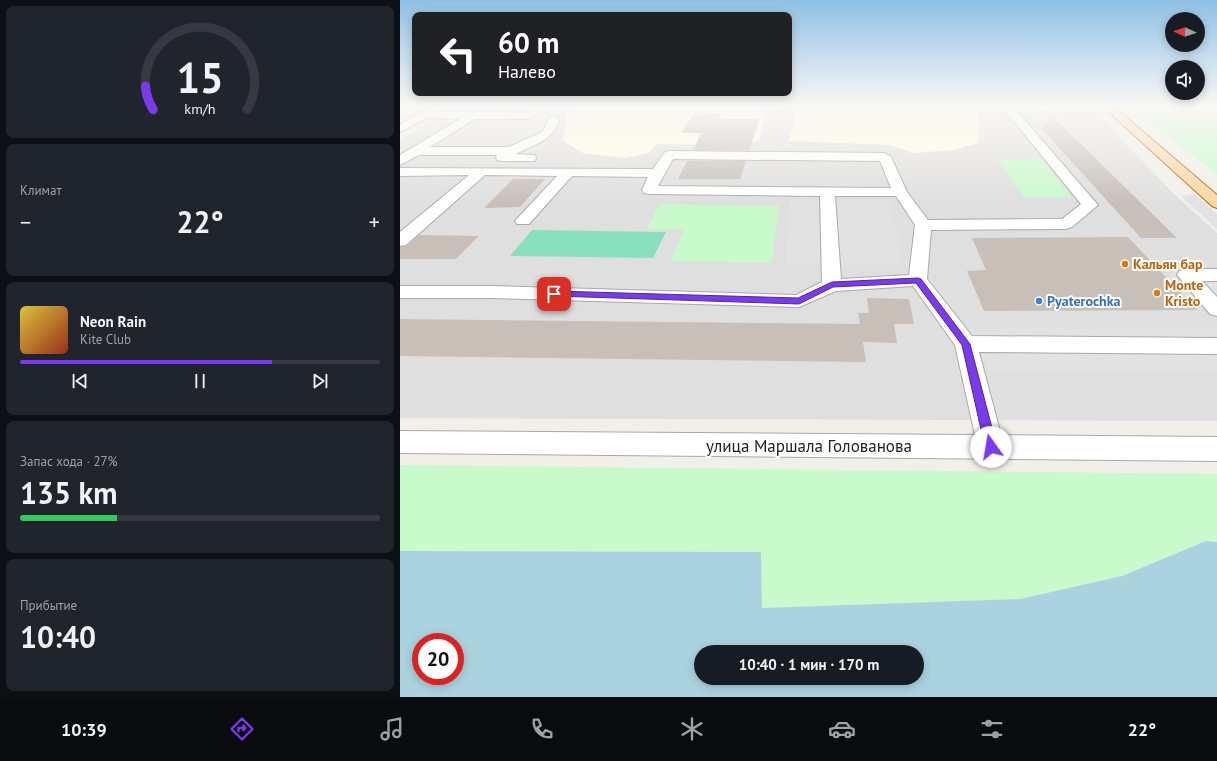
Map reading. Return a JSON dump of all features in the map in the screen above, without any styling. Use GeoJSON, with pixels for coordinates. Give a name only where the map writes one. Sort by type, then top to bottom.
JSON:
{"type":"FeatureCollection","features":[{"type":"Feature","properties":{"kind":"main road"},"geometry":{"type":"LineString","coordinates":[[1144,139],[1217,203]]}},
{"type":"Feature","properties":{"kind":"street"},"geometry":{"type":"LineString","coordinates":[[400,161],[437,139]]}},
{"type":"Feature","properties":{"kind":"street"},"geometry":{"type":"LineString","coordinates":[[536,139],[510,150],[502,156],[545,158]]}},
{"type":"Feature","properties":{"kind":"street"},"geometry":{"type":"LineString","coordinates":[[923,225],[1066,224],[1076,214],[1090,205],[1034,139]]}},
{"type":"Feature","properties":{"kind":"street"},"geometry":{"type":"LineString","coordinates":[[417,151],[510,150]]}},
{"type":"Feature","properties":{"kind":"street"},"geometry":{"type":"LineString","coordinates":[[900,192],[649,190],[657,173],[669,155],[885,157],[900,192],[923,225],[918,280],[966,344],[991,447]]}},
{"type":"Feature","properties":{"kind":"street"},"geometry":{"type":"LineString","coordinates":[[650,160],[665,160]]}},
{"type":"Feature","properties":{"kind":"street"},"geometry":{"type":"LineString","coordinates":[[400,172],[482,171],[657,173]]}},
{"type":"Feature","properties":{"kind":"street"},"geometry":{"type":"LineString","coordinates":[[400,241],[482,171]]}},
{"type":"Feature","properties":{"kind":"street"},"geometry":{"type":"LineString","coordinates":[[523,221],[568,172]]}},
{"type":"Feature","properties":{"kind":"street"},"geometry":{"type":"LineString","coordinates":[[827,191],[832,285]]}},
{"type":"Feature","properties":{"kind":"street"},"geometry":{"type":"LineString","coordinates":[[1217,276],[1186,275],[1217,309]]}},
{"type":"Feature","properties":{"kind":"street"},"geometry":{"type":"LineString","coordinates":[[400,292],[493,292],[799,301],[832,285],[918,280]]}},
{"type":"Feature","properties":{"kind":"street"},"geometry":{"type":"LineString","coordinates":[[966,344],[1217,346]]}},
{"type":"Feature","properties":{"kind":"street","name":"улица Маршала Голованова"},"geometry":{"type":"LineString","coordinates":[[400,442],[1217,450]]}},
{"type":"Feature","properties":{"kind":"shaded area"},"geometry":{"type":"Polygon","coordinates":[[[402,139],[1121,139],[1174,194],[1217,233],[1217,421],[400,418],[400,140],[402,139]]]}},
{"type":"Feature","properties":{"kind":"shaded area"},"geometry":{"type":"Polygon","coordinates":[[[563,139],[760,139],[759,141],[735,145],[657,144],[649,153],[625,158],[583,153],[563,141],[563,139]]]}},
{"type":"Feature","properties":{"kind":"shaded area"},"geometry":{"type":"Polygon","coordinates":[[[790,139],[978,139],[978,143],[954,150],[914,153],[889,145],[789,141],[790,139]]]}},
{"type":"Feature","properties":{"kind":"shaded area"},"geometry":{"type":"Polygon","coordinates":[[[1194,194],[1217,214],[1217,229],[1181,196],[1194,194]]]}},
{"type":"Feature","properties":{"kind":"shaded area"},"geometry":{"type":"Polygon","coordinates":[[[790,201],[889,201],[904,265],[785,264],[790,201]]]}},
{"type":"Feature","properties":{"kind":"shaded area"},"geometry":{"type":"Polygon","coordinates":[[[1169,269],[1217,270],[1217,303],[1202,304],[1169,269]]]}},
{"type":"Feature","properties":{"kind":"shaded area"},"geometry":{"type":"Polygon","coordinates":[[[968,328],[1217,329],[1217,372],[990,372],[968,328]]]}},
{"type":"Feature","properties":{"kind":"green space"},"geometry":{"type":"Polygon","coordinates":[[[1171,139],[1217,139],[1217,175],[1171,139]]]}},
{"type":"Feature","properties":{"kind":"green space"},"geometry":{"type":"Polygon","coordinates":[[[998,159],[1041,159],[1072,198],[1023,197],[998,159]]]}},
{"type":"Feature","properties":{"kind":"green space"},"geometry":{"type":"Polygon","coordinates":[[[660,204],[779,206],[771,263],[671,261],[684,230],[647,229],[660,204]]]}},
{"type":"Feature","properties":{"kind":"green space"},"geometry":{"type":"Polygon","coordinates":[[[532,230],[666,232],[653,258],[510,256],[532,230]]]}},
{"type":"Feature","properties":{"kind":"green space"},"geometry":{"type":"Polygon","coordinates":[[[400,465],[1217,474],[1217,542],[1206,541],[1122,576],[1020,599],[762,608],[761,552],[400,551],[400,465]]]}},
{"type":"Feature","properties":{"kind":"water"},"geometry":{"type":"Polygon","coordinates":[[[1206,541],[1217,542],[1217,697],[400,697],[400,551],[761,552],[762,608],[1020,599],[1122,576],[1206,541]]]}},
{"type":"Feature","properties":{"kind":"building"},"geometry":{"type":"Polygon","coordinates":[[[698,139],[753,139],[749,150],[693,150],[698,139]]]}},
{"type":"Feature","properties":{"kind":"building"},"geometry":{"type":"Polygon","coordinates":[[[1051,139],[1075,139],[1177,238],[1141,238],[1051,139]]]}},
{"type":"Feature","properties":{"kind":"building"},"geometry":{"type":"Polygon","coordinates":[[[687,161],[746,161],[740,179],[678,179],[687,161]]]}},
{"type":"Feature","properties":{"kind":"building"},"geometry":{"type":"Polygon","coordinates":[[[513,179],[545,179],[520,207],[484,208],[513,179]]]}},
{"type":"Feature","properties":{"kind":"building"},"geometry":{"type":"Polygon","coordinates":[[[419,235],[479,236],[456,259],[400,259],[400,247],[407,246],[419,235]]]}},
{"type":"Feature","properties":{"kind":"building"},"geometry":{"type":"Polygon","coordinates":[[[1128,237],[1197,310],[984,311],[967,271],[986,270],[972,238],[1128,237]]]}},
{"type":"Feature","properties":{"kind":"building"},"geometry":{"type":"Polygon","coordinates":[[[867,298],[909,299],[914,324],[894,324],[897,343],[863,342],[866,362],[400,356],[400,319],[860,324],[858,313],[869,313],[867,298]]]}},
{"type":"Feature","properties":{"kind":"place","name":"Кальян бар"},"geometry":{"type":"Point","coordinates":[1125,264]}},
{"type":"Feature","properties":{"kind":"place","name":"Monte Kristo"},"geometry":{"type":"Point","coordinates":[1157,293]}},
{"type":"Feature","properties":{"kind":"place","name":"Pyaterochka"},"geometry":{"type":"Point","coordinates":[1039,301]}},
{"type":"Feature","properties":{"kind":"route"},"geometry":{"type":"LineString","coordinates":[[554,294],[799,301],[832,285],[918,280],[966,344],[991,447]]}}]}
